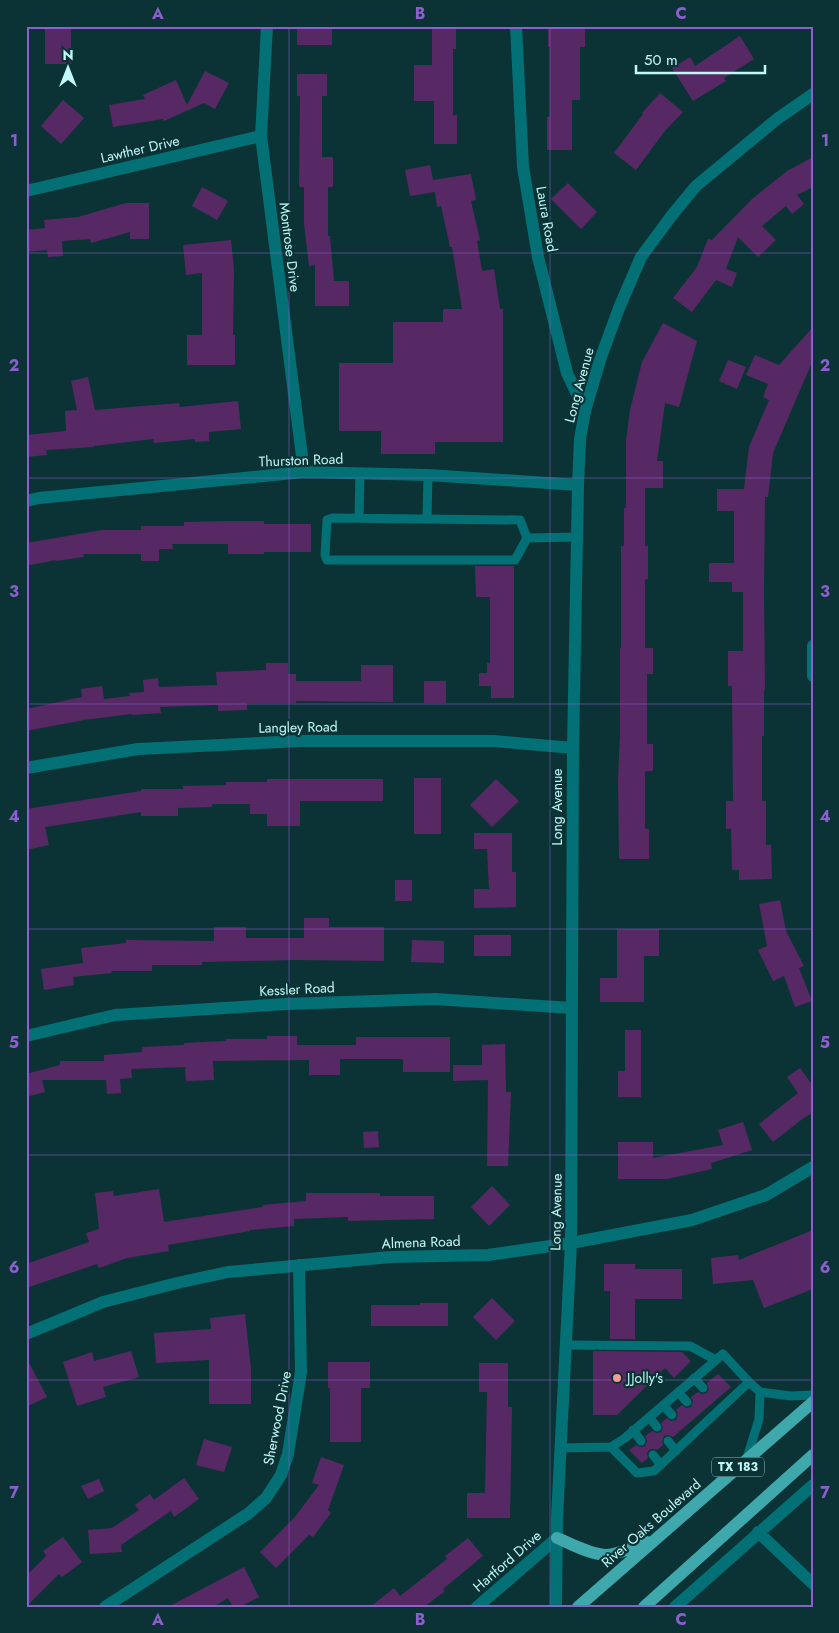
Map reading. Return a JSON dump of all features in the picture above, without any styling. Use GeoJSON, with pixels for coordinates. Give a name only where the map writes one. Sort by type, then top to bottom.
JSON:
{"type":"FeatureCollection","features":[{"type":"Feature","properties":{"kind":"main road","name":"River Oaks Boulevard"},"geometry":{"type":"LineString","coordinates":[[578,1607],[813,1402]]}},
{"type":"Feature","properties":{"kind":"main road","name":"TX 183"},"geometry":{"type":"LineString","coordinates":[[644,1607],[813,1455]]}},
{"type":"Feature","properties":{"kind":"main road"},"geometry":{"type":"LineString","coordinates":[[557,1538],[586,1550],[605,1555],[614,1554],[654,1540]]}},
{"type":"Feature","properties":{"kind":"street","name":"Montrose Drive"},"geometry":{"type":"LineString","coordinates":[[267,26],[261,136],[304,472]]}},
{"type":"Feature","properties":{"kind":"street","name":"Laura Road"},"geometry":{"type":"LineString","coordinates":[[516,26],[523,167],[538,257],[567,373],[585,410]]}},
{"type":"Feature","properties":{"kind":"street","name":"Long Avenue"},"geometry":{"type":"LineString","coordinates":[[556,1607],[557,1538],[571,1243],[573,748],[580,439],[585,410],[600,360],[619,308],[646,250],[696,186],[777,119],[813,94]]}},
{"type":"Feature","properties":{"kind":"street","name":"Lawther Drive"},"geometry":{"type":"LineString","coordinates":[[26,191],[261,136]]}},
{"type":"Feature","properties":{"kind":"street","name":"Thurston Road"},"geometry":{"type":"LineString","coordinates":[[26,501],[39,498],[304,472],[428,475],[578,485]]}},
{"type":"Feature","properties":{"kind":"street"},"geometry":{"type":"LineString","coordinates":[[813,646],[813,676]]}},
{"type":"Feature","properties":{"kind":"street","name":"Langley Road"},"geometry":{"type":"LineString","coordinates":[[26,768],[138,749],[300,741],[494,741],[573,748]]}},
{"type":"Feature","properties":{"kind":"street","name":"Kessler Road"},"geometry":{"type":"LineString","coordinates":[[26,1036],[116,1015],[286,1004],[435,999],[571,1008]]}},
{"type":"Feature","properties":{"kind":"street","name":"Almena Road"},"geometry":{"type":"LineString","coordinates":[[26,1334],[103,1302],[228,1272],[390,1257],[488,1255],[571,1243],[692,1220],[766,1195],[813,1167]]}},
{"type":"Feature","properties":{"kind":"street","name":"Sherwood Drive"},"geometry":{"type":"LineString","coordinates":[[105,1607],[249,1513],[266,1498],[281,1475],[288,1454],[301,1372],[298,1265]]}},
{"type":"Feature","properties":{"kind":"street"},"geometry":{"type":"LineString","coordinates":[[675,1607],[813,1485]]}},
{"type":"Feature","properties":{"kind":"street"},"geometry":{"type":"LineString","coordinates":[[758,1532],[813,1584]]}},
{"type":"Feature","properties":{"kind":"street","name":"Hartford Drive"},"geometry":{"type":"LineString","coordinates":[[477,1607],[557,1538]]}},
{"type":"Feature","properties":{"kind":"lane"},"geometry":{"type":"LineString","coordinates":[[359,518],[360,473]]}},
{"type":"Feature","properties":{"kind":"lane"},"geometry":{"type":"LineString","coordinates":[[427,519],[428,475]]}},
{"type":"Feature","properties":{"kind":"lane"},"geometry":{"type":"LineString","coordinates":[[333,518],[359,518],[520,520],[527,538],[516,560],[327,560],[325,554],[327,520],[333,518]]}},
{"type":"Feature","properties":{"kind":"lane"},"geometry":{"type":"LineString","coordinates":[[527,538],[577,536]]}},
{"type":"Feature","properties":{"kind":"lane"},"geometry":{"type":"LineString","coordinates":[[566,1345],[690,1346],[716,1360]]}},
{"type":"Feature","properties":{"kind":"lane"},"geometry":{"type":"LineString","coordinates":[[561,1448],[611,1447],[723,1354],[760,1392],[792,1396],[813,1395]]}},
{"type":"Feature","properties":{"kind":"lane"},"geometry":{"type":"LineString","coordinates":[[694,1378],[703,1388]]}},
{"type":"Feature","properties":{"kind":"lane"},"geometry":{"type":"LineString","coordinates":[[611,1447],[637,1473],[654,1471],[691,1437],[702,1420],[749,1382]]}},
{"type":"Feature","properties":{"kind":"lane"},"geometry":{"type":"LineString","coordinates":[[678,1392],[687,1402]]}},
{"type":"Feature","properties":{"kind":"lane"},"geometry":{"type":"LineString","coordinates":[[747,1459],[760,1419],[760,1392]]}},
{"type":"Feature","properties":{"kind":"lane"},"geometry":{"type":"LineString","coordinates":[[663,1405],[672,1415]]}},
{"type":"Feature","properties":{"kind":"lane"},"geometry":{"type":"LineString","coordinates":[[649,1417],[657,1427]]}},
{"type":"Feature","properties":{"kind":"lane"},"geometry":{"type":"LineString","coordinates":[[684,1429],[691,1437]]}},
{"type":"Feature","properties":{"kind":"lane"},"geometry":{"type":"LineString","coordinates":[[633,1430],[641,1441]]}},
{"type":"Feature","properties":{"kind":"lane"},"geometry":{"type":"LineString","coordinates":[[668,1441],[676,1450]]}},
{"type":"Feature","properties":{"kind":"lane"},"geometry":{"type":"LineString","coordinates":[[653,1455],[661,1464]]}},
{"type":"Feature","properties":{"kind":"building"},"geometry":{"type":"Polygon","coordinates":[[[297,26],[332,26],[332,45],[297,45],[297,26]]]}},
{"type":"Feature","properties":{"kind":"building"},"geometry":{"type":"Polygon","coordinates":[[[432,26],[456,26],[456,49],[453,49],[453,115],[457,115],[457,144],[434,144],[434,101],[414,101],[414,65],[432,65],[432,26]]]}},
{"type":"Feature","properties":{"kind":"building"},"geometry":{"type":"Polygon","coordinates":[[[548,26],[585,26],[585,47],[580,47],[580,100],[572,100],[572,150],[547,150],[547,117],[550,117],[550,47],[548,47],[548,26]]]}},
{"type":"Feature","properties":{"kind":"building"},"geometry":{"type":"Polygon","coordinates":[[[45,29],[71,29],[71,64],[45,64],[45,29]]]}},
{"type":"Feature","properties":{"kind":"building"},"geometry":{"type":"Polygon","coordinates":[[[740,36],[754,59],[724,78],[726,81],[693,101],[672,68],[690,57],[695,66],[740,36]]]}},
{"type":"Feature","properties":{"kind":"building"},"geometry":{"type":"Polygon","coordinates":[[[205,71],[229,83],[215,109],[204,103],[164,121],[163,119],[113,127],[109,105],[145,99],[143,95],[176,80],[187,105],[205,71]]]}},
{"type":"Feature","properties":{"kind":"building"},"geometry":{"type":"Polygon","coordinates":[[[297,74],[327,74],[327,96],[322,96],[322,157],[333,157],[333,187],[328,187],[328,236],[330,236],[334,281],[349,281],[349,306],[315,306],[315,265],[309,266],[304,224],[304,187],[299,187],[300,96],[297,96],[297,74]]]}},
{"type":"Feature","properties":{"kind":"building"},"geometry":{"type":"Polygon","coordinates":[[[660,93],[683,112],[664,132],[636,170],[614,153],[642,113],[660,93]]]}},
{"type":"Feature","properties":{"kind":"building"},"geometry":{"type":"Polygon","coordinates":[[[63,100],[84,118],[61,144],[41,126],[63,100]]]}},
{"type":"Feature","properties":{"kind":"building"},"geometry":{"type":"Polygon","coordinates":[[[813,157],[813,187],[797,195],[804,204],[792,214],[786,206],[762,226],[776,240],[758,257],[738,237],[726,269],[737,273],[732,287],[716,280],[692,312],[673,298],[697,267],[708,239],[712,240],[752,199],[787,171],[813,157]]]}},
{"type":"Feature","properties":{"kind":"building"},"geometry":{"type":"Polygon","coordinates":[[[430,165],[433,180],[471,174],[476,200],[471,201],[480,240],[477,241],[482,271],[494,269],[500,309],[503,309],[503,442],[435,442],[435,454],[381,454],[381,431],[339,431],[339,363],[393,363],[393,322],[443,322],[443,309],[462,309],[452,247],[450,247],[441,206],[437,207],[435,192],[410,196],[405,170],[430,165]]]}},
{"type":"Feature","properties":{"kind":"building"},"geometry":{"type":"Polygon","coordinates":[[[568,183],[597,212],[581,229],[551,199],[568,183]]]}},
{"type":"Feature","properties":{"kind":"building"},"geometry":{"type":"Polygon","coordinates":[[[202,187],[228,201],[217,220],[192,206],[202,187]]]}},
{"type":"Feature","properties":{"kind":"building"},"geometry":{"type":"Polygon","coordinates":[[[126,203],[149,203],[149,239],[130,239],[130,232],[91,243],[90,239],[62,241],[63,256],[48,257],[47,250],[26,252],[26,230],[45,228],[44,220],[78,217],[126,203]]]}},
{"type":"Feature","properties":{"kind":"building"},"geometry":{"type":"Polygon","coordinates":[[[231,240],[234,270],[233,335],[235,335],[235,365],[187,365],[187,335],[202,335],[202,273],[186,275],[183,245],[231,240]]]}},
{"type":"Feature","properties":{"kind":"building"},"geometry":{"type":"Polygon","coordinates":[[[663,323],[697,341],[679,407],[665,403],[657,461],[663,461],[663,488],[645,488],[645,546],[648,546],[648,579],[645,579],[645,648],[653,648],[653,674],[647,674],[647,744],[653,744],[653,771],[645,771],[645,829],[649,829],[649,859],[619,859],[618,780],[621,546],[624,546],[624,508],[626,508],[626,440],[630,410],[642,362],[663,323]]]}},
{"type":"Feature","properties":{"kind":"building"},"geometry":{"type":"Polygon","coordinates":[[[813,327],[813,360],[773,453],[768,497],[765,497],[765,690],[764,736],[762,736],[762,801],[766,801],[766,845],[771,845],[772,879],[739,880],[739,870],[732,870],[731,829],[726,829],[726,801],[733,801],[732,686],[728,686],[728,651],[743,651],[743,592],[732,592],[732,582],[709,582],[709,563],[734,563],[734,511],[717,511],[717,489],[744,489],[749,447],[769,400],[763,397],[768,384],[746,375],[755,355],[779,365],[813,327]]]}},
{"type":"Feature","properties":{"kind":"building"},"geometry":{"type":"Polygon","coordinates":[[[728,360],[746,367],[737,389],[719,381],[728,360]]]}},
{"type":"Feature","properties":{"kind":"building"},"geometry":{"type":"Polygon","coordinates":[[[88,377],[95,410],[179,403],[180,407],[238,401],[241,429],[209,432],[209,441],[195,442],[195,439],[154,443],[153,439],[94,447],[46,450],[47,455],[26,457],[26,435],[66,431],[65,411],[77,410],[71,381],[88,377]]]}},
{"type":"Feature","properties":{"kind":"building"},"geometry":{"type":"Polygon","coordinates":[[[264,521],[264,524],[311,524],[311,552],[228,554],[228,544],[172,544],[173,549],[159,549],[159,561],[141,561],[141,554],[83,554],[84,557],[26,566],[26,543],[102,530],[141,530],[141,526],[184,526],[184,522],[264,521]]]}},
{"type":"Feature","properties":{"kind":"building"},"geometry":{"type":"Polygon","coordinates":[[[475,566],[514,566],[514,698],[491,698],[491,686],[479,686],[479,673],[487,673],[487,663],[490,663],[490,597],[476,597],[475,566]]]}},
{"type":"Feature","properties":{"kind":"building"},"geometry":{"type":"Polygon","coordinates":[[[266,663],[288,663],[288,674],[296,674],[296,681],[361,681],[361,665],[393,665],[393,702],[296,701],[296,703],[247,703],[247,710],[218,711],[218,705],[160,707],[161,713],[131,714],[84,720],[26,731],[26,709],[82,697],[81,689],[102,686],[104,699],[130,696],[129,693],[144,692],[143,680],[158,678],[159,687],[217,685],[216,672],[266,670],[266,663]]]}},
{"type":"Feature","properties":{"kind":"building"},"geometry":{"type":"Polygon","coordinates":[[[424,681],[446,681],[446,703],[424,703],[424,681]]]}},
{"type":"Feature","properties":{"kind":"building"},"geometry":{"type":"Polygon","coordinates":[[[414,778],[441,778],[441,834],[414,834],[414,778]]]}},
{"type":"Feature","properties":{"kind":"building"},"geometry":{"type":"Polygon","coordinates":[[[267,779],[383,779],[383,801],[300,801],[300,826],[267,826],[267,814],[250,814],[250,804],[212,804],[212,807],[178,808],[178,816],[141,816],[141,812],[45,827],[49,845],[26,850],[26,809],[141,791],[141,789],[183,789],[183,786],[226,785],[226,782],[267,782],[267,779]]]}},
{"type":"Feature","properties":{"kind":"building"},"geometry":{"type":"Polygon","coordinates":[[[496,779],[519,801],[492,827],[470,805],[496,779]]]}},
{"type":"Feature","properties":{"kind":"building"},"geometry":{"type":"Polygon","coordinates":[[[474,833],[512,833],[512,872],[516,872],[516,907],[474,908],[474,889],[489,889],[487,849],[474,849],[474,833]]]}},
{"type":"Feature","properties":{"kind":"building"},"geometry":{"type":"Polygon","coordinates":[[[395,880],[412,880],[412,901],[395,901],[395,880]]]}},
{"type":"Feature","properties":{"kind":"building"},"geometry":{"type":"Polygon","coordinates":[[[780,900],[786,931],[804,966],[799,968],[812,1001],[795,1007],[784,976],[773,981],[758,950],[767,946],[759,904],[780,900]]]}},
{"type":"Feature","properties":{"kind":"building"},"geometry":{"type":"Polygon","coordinates":[[[304,918],[329,918],[329,927],[384,927],[384,961],[295,960],[202,962],[202,965],[152,965],[152,971],[111,971],[112,973],[73,977],[74,985],[44,990],[41,969],[83,963],[81,948],[126,943],[126,940],[214,941],[214,927],[246,927],[246,938],[304,938],[304,918]]]}},
{"type":"Feature","properties":{"kind":"building"},"geometry":{"type":"Polygon","coordinates":[[[617,929],[659,929],[659,956],[644,956],[644,1002],[600,1002],[600,978],[617,978],[617,929]]]}},
{"type":"Feature","properties":{"kind":"building"},"geometry":{"type":"Polygon","coordinates":[[[474,935],[511,935],[511,956],[474,956],[474,935]]]}},
{"type":"Feature","properties":{"kind":"building"},"geometry":{"type":"Polygon","coordinates":[[[412,940],[444,941],[444,963],[411,962],[412,940]]]}},
{"type":"Feature","properties":{"kind":"building"},"geometry":{"type":"Polygon","coordinates":[[[625,1030],[641,1030],[641,1097],[618,1097],[618,1071],[625,1071],[625,1030]]]}},
{"type":"Feature","properties":{"kind":"building"},"geometry":{"type":"Polygon","coordinates":[[[267,1036],[297,1036],[297,1045],[356,1045],[356,1037],[450,1037],[450,1072],[403,1072],[403,1059],[340,1059],[340,1075],[309,1075],[309,1060],[213,1061],[214,1080],[186,1081],[185,1067],[131,1069],[132,1078],[120,1079],[121,1093],[107,1094],[106,1080],[42,1080],[45,1092],[26,1097],[26,1074],[60,1065],[60,1061],[104,1061],[104,1055],[142,1052],[142,1047],[226,1041],[226,1039],[267,1039],[267,1036]]]}},
{"type":"Feature","properties":{"kind":"building"},"geometry":{"type":"Polygon","coordinates":[[[505,1044],[506,1092],[511,1092],[508,1166],[487,1166],[488,1080],[453,1081],[453,1065],[482,1065],[482,1045],[505,1044]]]}},
{"type":"Feature","properties":{"kind":"building"},"geometry":{"type":"Polygon","coordinates":[[[800,1068],[811,1083],[813,1082],[813,1115],[812,1113],[801,1120],[773,1142],[759,1124],[798,1093],[787,1077],[800,1068]]]}},
{"type":"Feature","properties":{"kind":"building"},"geometry":{"type":"Polygon","coordinates":[[[743,1122],[752,1150],[711,1163],[712,1169],[667,1179],[618,1179],[618,1142],[653,1142],[653,1158],[723,1145],[718,1130],[743,1122]]]}},
{"type":"Feature","properties":{"kind":"building"},"geometry":{"type":"Polygon","coordinates":[[[378,1131],[379,1147],[364,1148],[363,1132],[378,1131]]]}},
{"type":"Feature","properties":{"kind":"building"},"geometry":{"type":"Polygon","coordinates":[[[492,1186],[510,1205],[489,1226],[471,1207],[492,1186]]]}},
{"type":"Feature","properties":{"kind":"building"},"geometry":{"type":"Polygon","coordinates":[[[159,1189],[164,1222],[263,1207],[262,1205],[306,1201],[306,1193],[380,1193],[380,1196],[434,1196],[434,1219],[348,1221],[348,1217],[294,1219],[294,1226],[250,1230],[168,1245],[169,1251],[127,1258],[99,1268],[97,1264],[26,1288],[26,1264],[89,1242],[86,1233],[99,1229],[95,1193],[113,1191],[114,1196],[159,1189]]]}},
{"type":"Feature","properties":{"kind":"building"},"geometry":{"type":"Polygon","coordinates":[[[813,1230],[813,1289],[764,1308],[753,1280],[713,1284],[711,1258],[738,1255],[739,1260],[813,1230]]]}},
{"type":"Feature","properties":{"kind":"building"},"geometry":{"type":"Polygon","coordinates":[[[604,1264],[635,1264],[635,1269],[682,1269],[682,1299],[635,1299],[635,1339],[610,1339],[610,1291],[604,1291],[604,1264]]]}},
{"type":"Feature","properties":{"kind":"building"},"geometry":{"type":"Polygon","coordinates":[[[492,1298],[515,1321],[496,1340],[473,1317],[492,1298]]]}},
{"type":"Feature","properties":{"kind":"building"},"geometry":{"type":"Polygon","coordinates":[[[420,1303],[448,1303],[448,1326],[371,1326],[371,1305],[420,1305],[420,1303]]]}},
{"type":"Feature","properties":{"kind":"building"},"geometry":{"type":"Polygon","coordinates":[[[245,1314],[251,1370],[251,1404],[209,1404],[209,1360],[156,1363],[154,1333],[211,1329],[210,1318],[245,1314]]]}},
{"type":"Feature","properties":{"kind":"building"},"geometry":{"type":"Polygon","coordinates":[[[131,1351],[139,1377],[103,1387],[106,1397],[77,1406],[63,1362],[92,1352],[94,1361],[131,1351]]]}},
{"type":"Feature","properties":{"kind":"building"},"geometry":{"type":"Polygon","coordinates":[[[593,1351],[682,1352],[691,1361],[674,1378],[665,1368],[617,1415],[593,1415],[593,1351]]]}},
{"type":"Feature","properties":{"kind":"building"},"geometry":{"type":"Polygon","coordinates":[[[26,1357],[47,1397],[26,1407],[26,1357]]]}},
{"type":"Feature","properties":{"kind":"building"},"geometry":{"type":"Polygon","coordinates":[[[328,1362],[370,1362],[370,1388],[361,1388],[361,1442],[330,1442],[328,1362]]]}},
{"type":"Feature","properties":{"kind":"building"},"geometry":{"type":"Polygon","coordinates":[[[479,1363],[508,1363],[508,1407],[512,1407],[510,1518],[467,1518],[467,1493],[485,1493],[487,1392],[479,1392],[479,1363]]]}},
{"type":"Feature","properties":{"kind":"building"},"geometry":{"type":"Polygon","coordinates":[[[718,1374],[731,1387],[673,1437],[664,1436],[663,1445],[657,1450],[649,1450],[647,1453],[648,1458],[642,1463],[629,1450],[636,1445],[645,1446],[647,1441],[645,1436],[652,1431],[661,1432],[663,1427],[661,1423],[667,1418],[671,1421],[676,1420],[678,1414],[676,1410],[682,1405],[686,1408],[691,1407],[693,1401],[691,1397],[698,1392],[702,1394],[707,1393],[709,1389],[707,1383],[718,1374]]]}},
{"type":"Feature","properties":{"kind":"building"},"geometry":{"type":"Polygon","coordinates":[[[204,1439],[232,1447],[224,1472],[196,1465],[204,1439]]]}},
{"type":"Feature","properties":{"kind":"building"},"geometry":{"type":"Polygon","coordinates":[[[321,1457],[344,1465],[328,1510],[331,1513],[313,1537],[309,1535],[276,1568],[260,1552],[295,1517],[319,1485],[312,1483],[321,1457]]]}},
{"type":"Feature","properties":{"kind":"building"},"geometry":{"type":"Polygon","coordinates":[[[184,1478],[199,1499],[174,1517],[171,1511],[121,1545],[122,1552],[90,1554],[88,1530],[112,1528],[139,1510],[135,1505],[150,1494],[154,1500],[184,1478]]]}},
{"type":"Feature","properties":{"kind":"building"},"geometry":{"type":"Polygon","coordinates":[[[99,1479],[104,1491],[88,1499],[81,1486],[99,1479]]]}},
{"type":"Feature","properties":{"kind":"building"},"geometry":{"type":"Polygon","coordinates":[[[63,1537],[82,1562],[62,1577],[59,1574],[26,1607],[26,1576],[46,1556],[43,1551],[63,1537]]]}},
{"type":"Feature","properties":{"kind":"building"},"geometry":{"type":"Polygon","coordinates":[[[468,1538],[483,1556],[443,1589],[445,1591],[424,1607],[370,1607],[394,1588],[400,1596],[447,1559],[445,1556],[468,1538]]]}},
{"type":"Feature","properties":{"kind":"building"},"geometry":{"type":"Polygon","coordinates":[[[244,1567],[259,1597],[240,1607],[233,1607],[228,1598],[213,1607],[168,1607],[244,1567]]]}},
{"type":"Feature","properties":{"kind":"place","name":"JJolly's"},"geometry":{"type":"Point","coordinates":[617,1378]}}]}
